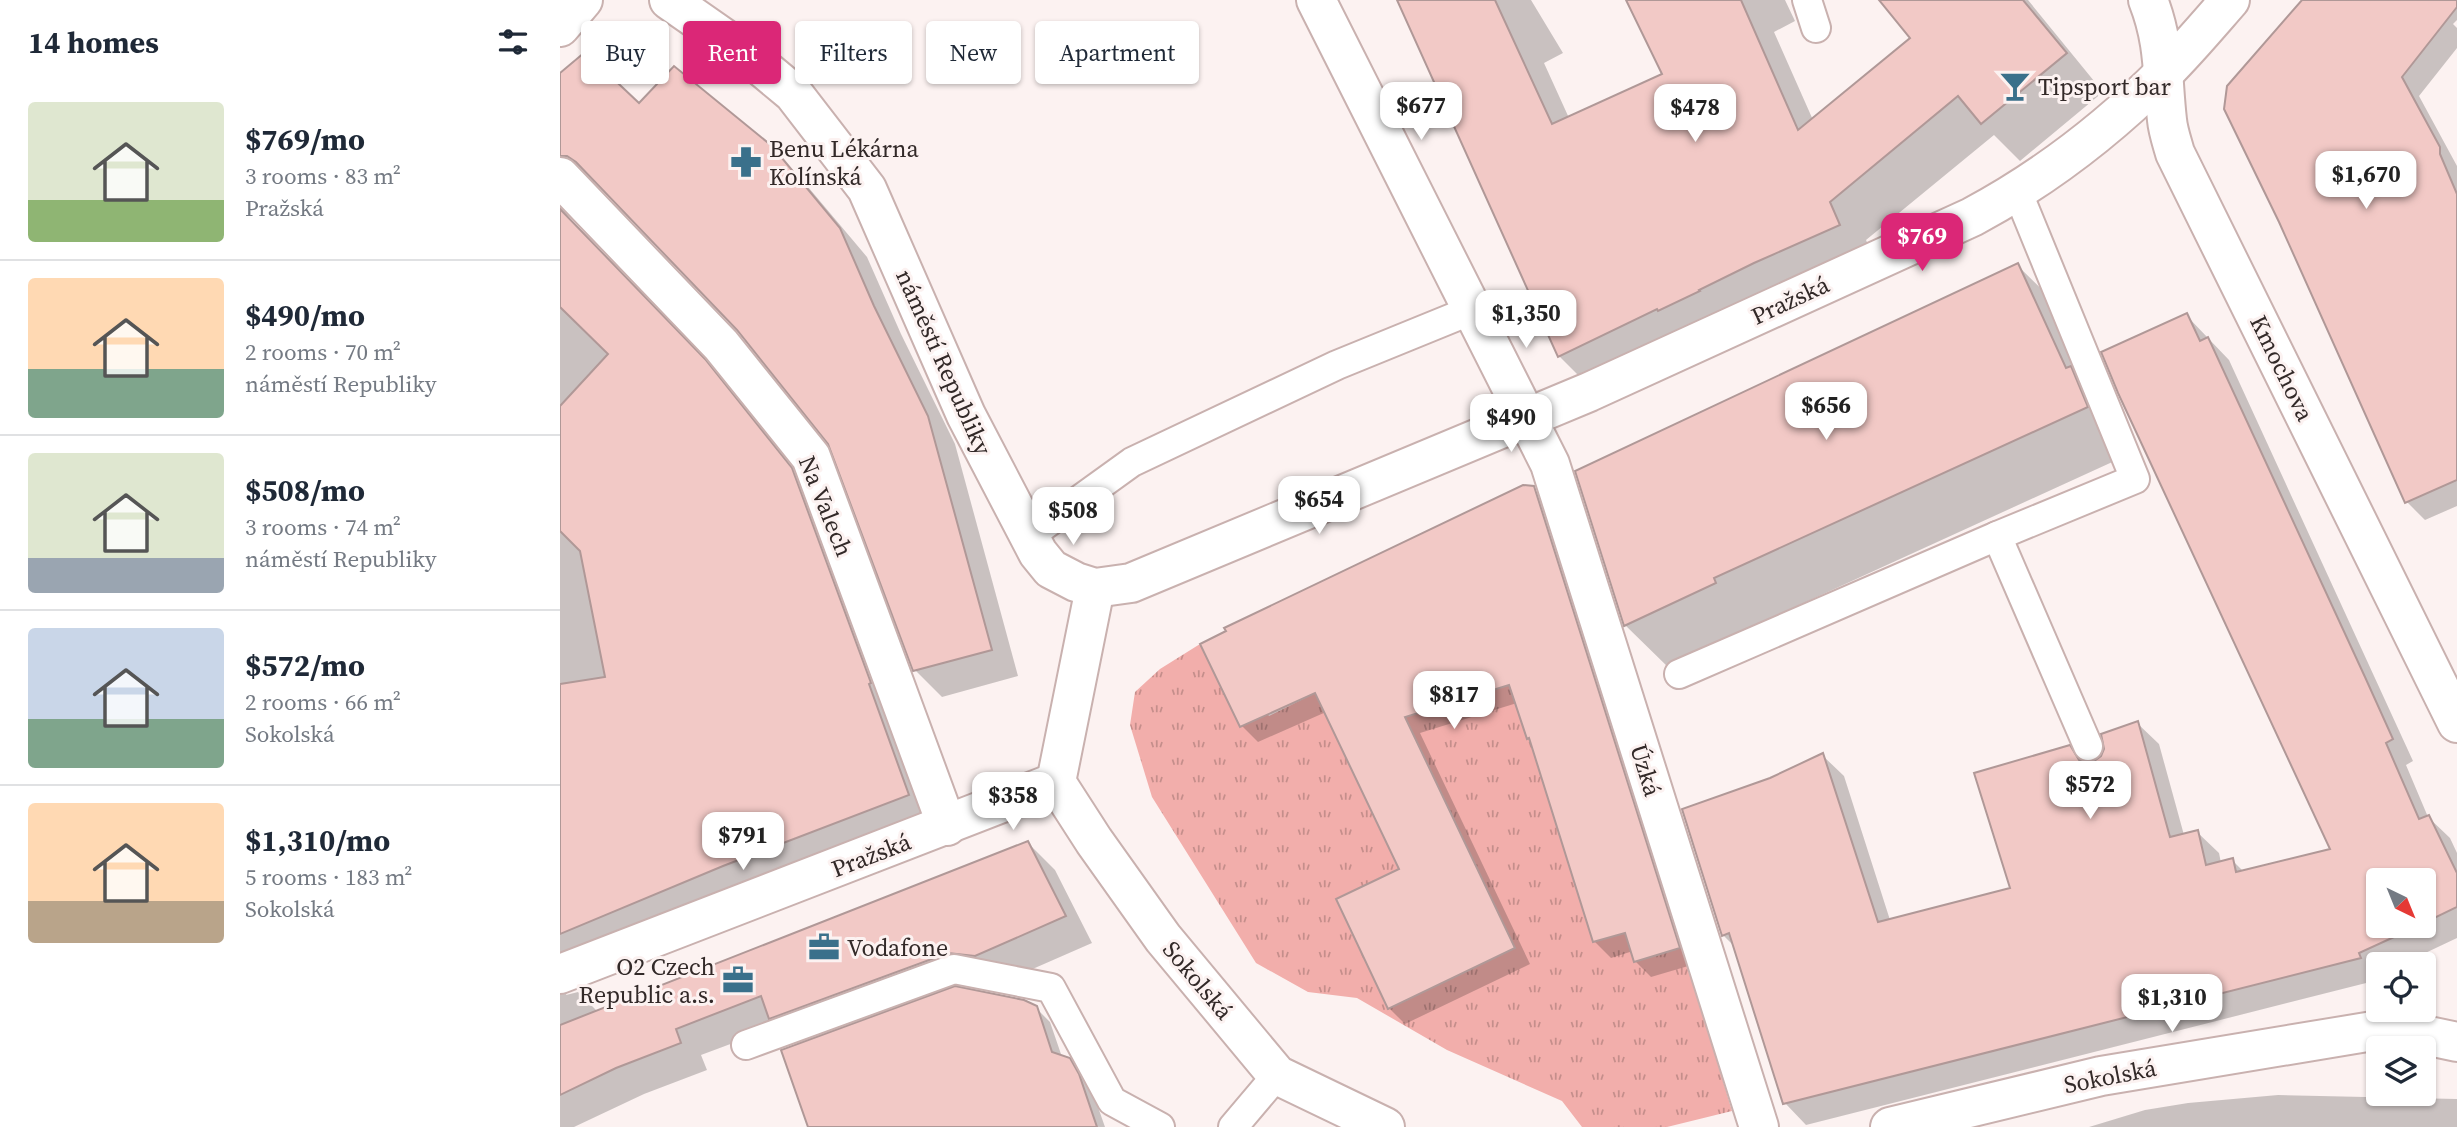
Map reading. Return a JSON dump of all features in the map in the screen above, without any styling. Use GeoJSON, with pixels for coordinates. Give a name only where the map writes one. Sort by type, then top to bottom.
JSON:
{"type":"FeatureCollection","features":[{"type":"Feature","properties":{"kind":"street"},"geometry":{"type":"LineString","coordinates":[[560,27],[583,0]]}},
{"type":"Feature","properties":{"kind":"street","name":"náměstí Republiky"},"geometry":{"type":"LineString","coordinates":[[668,0],[745,53],[793,93],[867,189],[966,415],[1028,537],[1051,569],[1076,582],[1095,588],[1130,583],[1526,417]]}},
{"type":"Feature","properties":{"kind":"street"},"geometry":{"type":"LineString","coordinates":[[1316,0],[1526,417]]}},
{"type":"Feature","properties":{"kind":"street","name":"Kmochova"},"geometry":{"type":"LineString","coordinates":[[2148,0],[2158,24],[2165,72],[2167,123],[2175,153],[2457,723]]}},
{"type":"Feature","properties":{"kind":"street","name":"Pražská"},"geometry":{"type":"LineString","coordinates":[[1526,417],[1589,392],[1972,217],[2018,193],[2083,145],[2165,72],[2231,0]]}},
{"type":"Feature","properties":{"kind":"street","name":"Na Valech"},"geometry":{"type":"LineString","coordinates":[[560,177],[721,345],[811,457],[947,826]]}},
{"type":"Feature","properties":{"kind":"street","name":"Úzká"},"geometry":{"type":"LineString","coordinates":[[1526,417],[1550,464],[1759,1127]]}},
{"type":"Feature","properties":{"kind":"street"},"geometry":{"type":"LineString","coordinates":[[1056,782],[1095,588]]}},
{"type":"Feature","properties":{"kind":"street","name":"Pražská"},"geometry":{"type":"LineString","coordinates":[[560,974],[1056,782]]}},
{"type":"Feature","properties":{"kind":"street","name":"Sokolská"},"geometry":{"type":"LineString","coordinates":[[1056,782],[1163,938],[1277,1075],[1385,1127]]}},
{"type":"Feature","properties":{"kind":"street","name":"Sokolská"},"geometry":{"type":"LineString","coordinates":[[1890,1127],[2101,1076],[2391,1028],[2457,1042]]}},
{"type":"Feature","properties":{"kind":"lane"},"geometry":{"type":"LineString","coordinates":[[1807,0],[1816,28]]}},
{"type":"Feature","properties":{"kind":"lane"},"geometry":{"type":"LineString","coordinates":[[1679,674],[2134,479],[2018,193]]}},
{"type":"Feature","properties":{"kind":"lane"},"geometry":{"type":"LineString","coordinates":[[1028,537],[1132,462],[1337,365],[1472,310]]}},
{"type":"Feature","properties":{"kind":"lane"},"geometry":{"type":"LineString","coordinates":[[1997,536],[2088,746]]}},
{"type":"Feature","properties":{"kind":"lane"},"geometry":{"type":"LineString","coordinates":[[746,1045],[954,969],[1051,988],[1112,1101],[1160,1127]]}},
{"type":"Feature","properties":{"kind":"lane"},"geometry":{"type":"LineString","coordinates":[[1233,1127],[1277,1075]]}},
{"type":"Feature","properties":{"kind":"green space"},"geometry":{"type":"Polygon","coordinates":[[[1200,644],[1240,726],[1267,713],[1269,716],[1315,693],[1399,869],[1336,899],[1388,1009],[1515,948],[1405,717],[1438,707],[1497,649],[1529,738],[1593,942],[1625,933],[1634,962],[1683,947],[1732,1111],[1667,1127],[1582,1127],[1562,1101],[1447,1050],[1357,998],[1308,992],[1256,963],[1152,797],[1130,725],[1135,692],[1160,669],[1200,644]]]}},
{"type":"Feature","properties":{"kind":"building"},"geometry":{"type":"Polygon","coordinates":[[[1397,0],[1495,0],[1552,124],[1662,74],[1626,0],[1741,0],[1798,130],[1910,38],[1879,0],[2023,0],[2067,53],[1981,124],[1958,96],[1830,202],[1840,225],[1558,357],[1397,0]]]}},
{"type":"Feature","properties":{"kind":"building"},"geometry":{"type":"Polygon","coordinates":[[[2302,0],[2457,0],[2457,7],[2402,77],[2440,147],[2440,154],[2457,194],[2457,480],[2405,503],[2279,222],[2224,109],[2227,86],[2302,0]]]}},
{"type":"Feature","properties":{"kind":"building"},"geometry":{"type":"Polygon","coordinates":[[[581,55],[581,84],[619,84],[639,103],[657,84],[669,84],[669,71],[674,66],[683,73],[683,84],[696,84],[772,146],[840,228],[874,306],[928,416],[992,650],[913,671],[828,444],[737,330],[576,162],[567,156],[560,156],[560,73],[581,55]]]}},
{"type":"Feature","properties":{"kind":"building"},"geometry":{"type":"Polygon","coordinates":[[[560,209],[705,359],[792,468],[909,795],[723,866],[560,934],[560,684],[605,677],[580,551],[560,531],[560,406],[608,354],[560,307],[560,209]]]}},
{"type":"Feature","properties":{"kind":"building"},"geometry":{"type":"Polygon","coordinates":[[[2018,263],[2066,368],[2071,366],[2088,407],[1714,578],[1716,583],[1624,626],[1575,471],[2018,263]]]}},
{"type":"Feature","properties":{"kind":"building"},"geometry":{"type":"Polygon","coordinates":[[[2187,313],[2200,341],[2208,337],[2393,739],[2386,743],[2419,819],[2429,815],[2457,873],[2457,907],[2436,917],[2436,868],[2366,868],[2366,938],[2392,938],[2359,953],[2361,958],[1783,1104],[1729,933],[1722,936],[1682,809],[1770,778],[1823,753],[1878,922],[2010,888],[1974,773],[2070,745],[2079,760],[2087,763],[2094,761],[2101,756],[2104,749],[2101,734],[2138,721],[2170,837],[2198,830],[2206,865],[2233,858],[2236,872],[2330,849],[2101,352],[2187,313]]]}},
{"type":"Feature","properties":{"kind":"building"},"geometry":{"type":"Polygon","coordinates":[[[1523,485],[1534,486],[1680,948],[1634,962],[1625,933],[1593,942],[1529,738],[1527,739],[1509,685],[1405,717],[1515,948],[1388,1009],[1336,899],[1399,869],[1315,693],[1240,727],[1200,644],[1226,631],[1224,628],[1523,485]]]}},
{"type":"Feature","properties":{"kind":"building"},"geometry":{"type":"Polygon","coordinates":[[[1028,841],[1066,916],[975,956],[948,953],[769,1019],[761,996],[676,1029],[681,1043],[616,1068],[560,1095],[560,1025],[1028,841]]]}},
{"type":"Feature","properties":{"kind":"building"},"geometry":{"type":"Polygon","coordinates":[[[955,986],[1024,1000],[1037,1006],[1052,1052],[1070,1058],[1079,1074],[1097,1127],[808,1127],[781,1050],[955,986]]]}},
{"type":"Feature","properties":{"kind":"place","name":"Tipsport bar"},"geometry":{"type":"Point","coordinates":[2015,86]}},
{"type":"Feature","properties":{"kind":"place","name":"Benu Lékárna Kolínská"},"geometry":{"type":"Point","coordinates":[746,162]}},
{"type":"Feature","properties":{"kind":"place","name":"Vodafone"},"geometry":{"type":"Point","coordinates":[824,947]}},
{"type":"Feature","properties":{"kind":"place","name":"O2 Czech Republic a.s."},"geometry":{"type":"Point","coordinates":[738,980]}}]}
